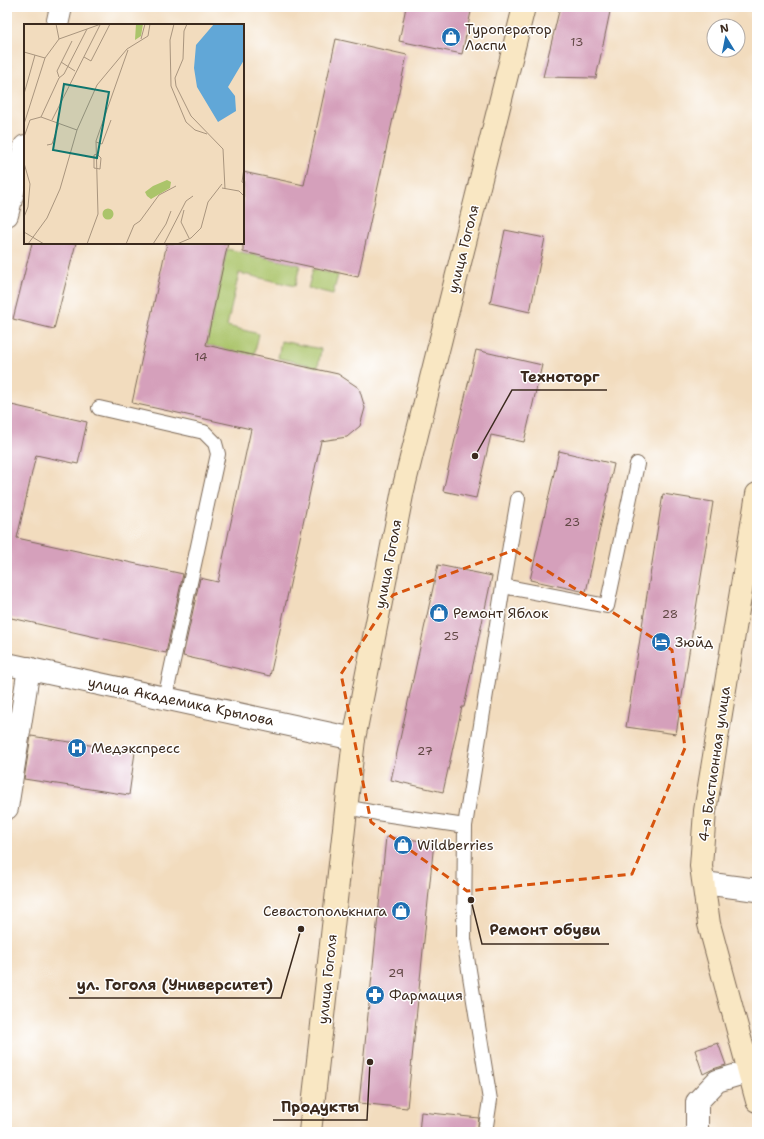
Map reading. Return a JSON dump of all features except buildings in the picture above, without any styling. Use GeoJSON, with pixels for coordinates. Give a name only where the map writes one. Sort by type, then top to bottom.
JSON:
{"type":"FeatureCollection","features":[{"type":"Feature","properties":{"kind":"main road","name":"улица Гоголя"},"geometry":{"type":"LineString","coordinates":[[310,1132],[354,738],[403,490],[524,7]]}},
{"type":"Feature","properties":{"kind":"main road","name":"4-я Бастионная улица"},"geometry":{"type":"LineString","coordinates":[[757,494],[705,811],[701,866],[709,924],[753,1070],[757,1101]]}},
{"type":"Feature","properties":{"kind":"street"},"geometry":{"type":"LineString","coordinates":[[57,24],[62,7]]}},
{"type":"Feature","properties":{"kind":"street"},"geometry":{"type":"LineString","coordinates":[[7,214],[24,150]]}},
{"type":"Feature","properties":{"kind":"street","name":"улица Академика Крылова"},"geometry":{"type":"LineString","coordinates":[[7,664],[354,738]]}},
{"type":"Feature","properties":{"kind":"street"},"geometry":{"type":"LineString","coordinates":[[7,808],[29,668]]}},
{"type":"Feature","properties":{"kind":"street"},"geometry":{"type":"LineString","coordinates":[[704,883],[757,890]]}},
{"type":"Feature","properties":{"kind":"street"},"geometry":{"type":"LineString","coordinates":[[697,1132],[697,1102],[717,1081],[753,1070]]}},
{"type":"Feature","properties":{"kind":"lane"},"geometry":{"type":"LineString","coordinates":[[99,408],[204,432],[215,443],[218,454],[165,698]]}},
{"type":"Feature","properties":{"kind":"lane"},"geometry":{"type":"LineString","coordinates":[[503,586],[607,606],[637,464]]}},
{"type":"Feature","properties":{"kind":"lane"},"geometry":{"type":"LineString","coordinates":[[486,1132],[490,1100],[464,939],[465,826],[518,499]]}},
{"type":"Feature","properties":{"kind":"lane"},"geometry":{"type":"LineString","coordinates":[[346,807],[465,826]]}},
{"type":"Feature","properties":{"kind":"highlighted area"},"geometry":{"type":"Polygon","coordinates":[[[514,550],[672,650],[685,748],[632,874],[467,891],[371,822],[341,674],[393,595],[514,550]]]}},
{"type":"Feature","properties":{"kind":"green space"},"geometry":{"type":"Polygon","coordinates":[[[227,249],[300,265],[295,286],[239,273],[227,326],[259,334],[254,356],[206,345],[227,249]]]}},
{"type":"Feature","properties":{"kind":"green space"},"geometry":{"type":"Polygon","coordinates":[[[313,269],[338,275],[333,294],[308,288],[313,269]]]}},
{"type":"Feature","properties":{"kind":"green space"},"geometry":{"type":"Polygon","coordinates":[[[281,341],[321,349],[318,367],[278,358],[281,341]]]}},
{"type":"Feature","properties":{"kind":"place","name":"Туроператор Ласпи"},"geometry":{"type":"Point","coordinates":[451,37]}},
{"type":"Feature","properties":{"kind":"place","name":"Техноторг"},"geometry":{"type":"Point","coordinates":[475,456]}},
{"type":"Feature","properties":{"kind":"place","name":"Ремонт Яблок"},"geometry":{"type":"Point","coordinates":[439,613]}},
{"type":"Feature","properties":{"kind":"place","name":"Зюйд"},"geometry":{"type":"Point","coordinates":[661,642]}},
{"type":"Feature","properties":{"kind":"place","name":"Медэкспресс"},"geometry":{"type":"Point","coordinates":[77,748]}},
{"type":"Feature","properties":{"kind":"place","name":"Wildberries"},"geometry":{"type":"Point","coordinates":[403,845]}},
{"type":"Feature","properties":{"kind":"place","name":"Ремонт обуви"},"geometry":{"type":"Point","coordinates":[471,900]}},
{"type":"Feature","properties":{"kind":"place","name":"Севастополькнига"},"geometry":{"type":"Point","coordinates":[401,911]}},
{"type":"Feature","properties":{"kind":"place","name":"ул. Гоголя (Университет)"},"geometry":{"type":"Point","coordinates":[301,929]}},
{"type":"Feature","properties":{"kind":"place","name":"Фармация"},"geometry":{"type":"Point","coordinates":[375,995]}},
{"type":"Feature","properties":{"kind":"place","name":"Продукты"},"geometry":{"type":"Point","coordinates":[370,1062]}}]}
